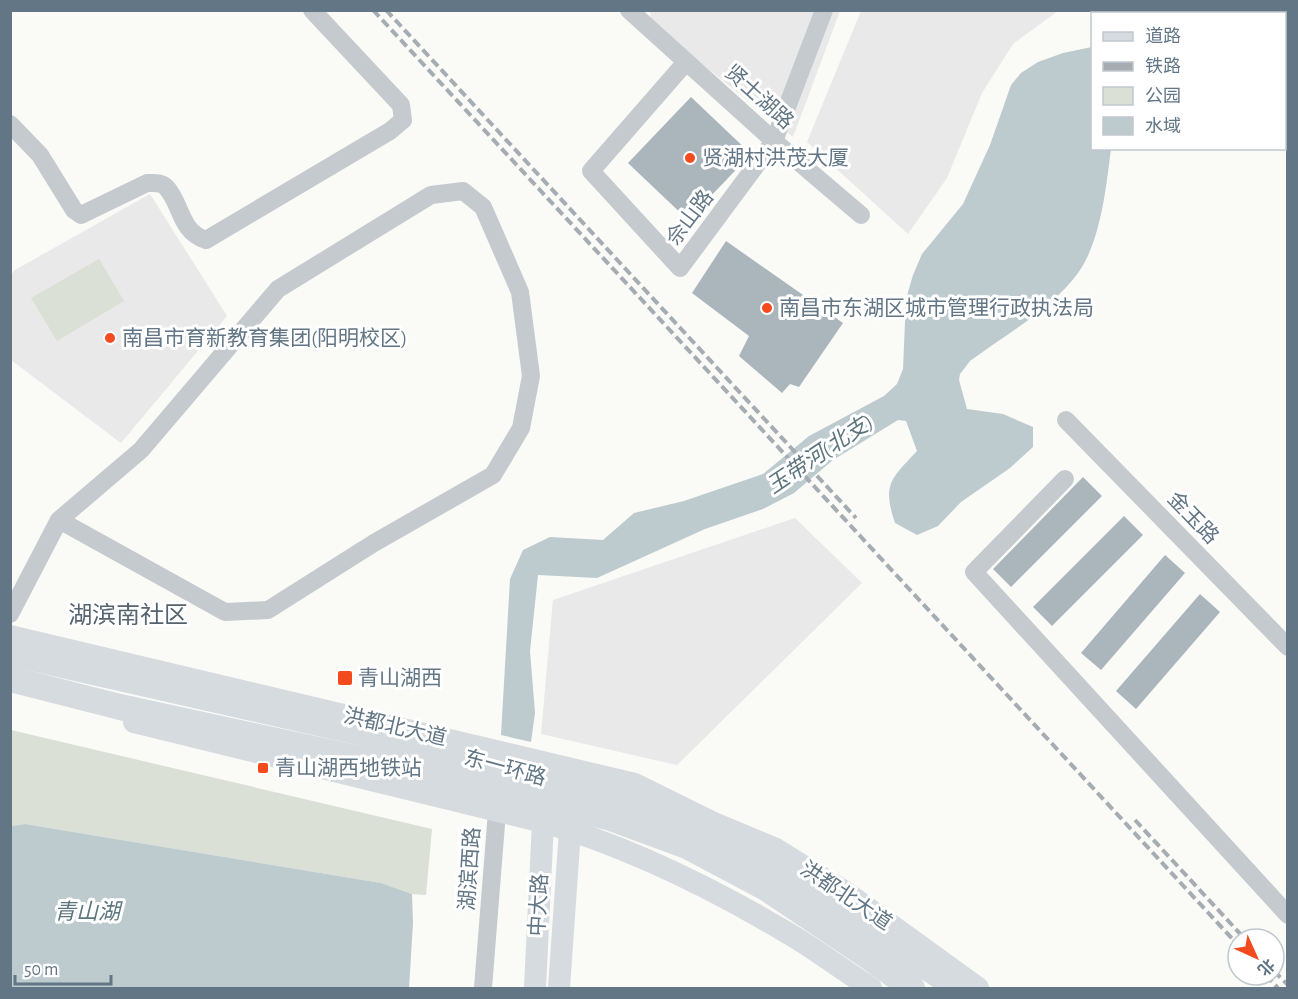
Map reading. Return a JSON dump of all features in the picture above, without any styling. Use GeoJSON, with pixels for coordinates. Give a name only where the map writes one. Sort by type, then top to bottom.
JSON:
{"type":"FeatureCollection","features":[{"type":"Feature","properties":{"kind":"highway","name":"东一环路"},"geometry":{"type":"LineString","coordinates":[[10,652],[442,751],[618,798],[698,826],[776,867],[876,931],[957,988]]}},
{"type":"Feature","properties":{"kind":"highway","name":"东一环路"},"geometry":{"type":"LineString","coordinates":[[13,683],[434,775],[608,817],[687,846],[766,888],[912,988]]}},
{"type":"Feature","properties":{"kind":"main road"},"geometry":{"type":"LineString","coordinates":[[10,630],[115,657],[257,710]]}},
{"type":"Feature","properties":{"kind":"main road","name":"洪都北大道"},"geometry":{"type":"LineString","coordinates":[[10,636],[635,784],[716,824],[776,849],[844,891],[978,988]]}},
{"type":"Feature","properties":{"kind":"main road"},"geometry":{"type":"LineString","coordinates":[[13,683],[78,709],[496,810],[589,835],[730,900],[793,936],[870,988]]}},
{"type":"Feature","properties":{"kind":"main road","name":"中大路"},"geometry":{"type":"LineString","coordinates":[[535,988],[543,822]]}},
{"type":"Feature","properties":{"kind":"main road","name":"中大路"},"geometry":{"type":"LineString","coordinates":[[559,988],[570,830]]}},
{"type":"Feature","properties":{"kind":"street"},"geometry":{"type":"LineString","coordinates":[[10,124],[40,155],[74,210],[81,215],[147,183],[158,183],[165,187],[190,230],[196,237],[206,240],[390,131],[403,120],[401,105],[312,10]]}},
{"type":"Feature","properties":{"kind":"street","name":"贤士湖路"},"geometry":{"type":"LineString","coordinates":[[629,10],[774,141],[861,215]]}},
{"type":"Feature","properties":{"kind":"street","name":"佘山路"},"geometry":{"type":"LineString","coordinates":[[686,62],[591,171],[680,268],[774,141],[824,10]]}},
{"type":"Feature","properties":{"kind":"street"},"geometry":{"type":"LineString","coordinates":[[10,614],[59,520],[141,450],[278,289],[431,195],[463,192],[483,207],[519,292],[531,376],[521,428],[493,475],[374,543],[268,610],[225,612],[59,520]]}},
{"type":"Feature","properties":{"kind":"street","name":"金玉路"},"geometry":{"type":"LineString","coordinates":[[1066,420],[1287,647]]}},
{"type":"Feature","properties":{"kind":"street"},"geometry":{"type":"LineString","coordinates":[[1065,479],[974,572],[1287,915]]}},
{"type":"Feature","properties":{"kind":"street","name":"湖滨西路"},"geometry":{"type":"LineString","coordinates":[[483,988],[496,810],[504,753]]}},
{"type":"Feature","properties":{"kind":"shaded area"},"geometry":{"type":"Polygon","coordinates":[[[650,11],[840,11],[793,137],[651,23],[650,11]]]}},
{"type":"Feature","properties":{"kind":"shaded area"},"geometry":{"type":"Polygon","coordinates":[[[861,11],[1058,11],[1013,44],[982,93],[947,178],[908,234],[807,142],[861,11]]]}},
{"type":"Feature","properties":{"kind":"shaded area","name":"南昌市育新教育集团(阳明校区)"},"geometry":{"type":"Polygon","coordinates":[[[150,194],[227,316],[121,443],[11,360],[10,277],[15,270],[150,194]]]}},
{"type":"Feature","properties":{"kind":"shaded area"},"geometry":{"type":"Polygon","coordinates":[[[795,518],[862,583],[677,765],[541,734],[553,600],[795,518]]]}},
{"type":"Feature","properties":{"kind":"green space"},"geometry":{"type":"Polygon","coordinates":[[[99,259],[124,301],[57,341],[31,298],[99,259]]]}},
{"type":"Feature","properties":{"kind":"green space"},"geometry":{"type":"Polygon","coordinates":[[[11,730],[432,829],[426,895],[412,894],[381,883],[25,824],[11,826],[11,730]]]}},
{"type":"Feature","properties":{"kind":"water","name":"玉带河(北支)"},"geometry":{"type":"Polygon","coordinates":[[[1091,47],[1091,150],[1111,150],[1097,230],[1086,260],[1067,286],[1055,299],[1027,321],[970,361],[960,374],[959,380],[967,409],[1003,414],[1033,427],[1033,447],[1010,468],[961,502],[938,526],[917,535],[895,523],[889,499],[889,490],[895,476],[917,451],[906,421],[898,420],[833,460],[794,493],[763,509],[705,529],[597,578],[538,575],[530,651],[535,713],[531,742],[501,735],[510,579],[523,550],[550,537],[603,540],[634,513],[684,501],[763,474],[809,436],[884,396],[897,384],[903,369],[906,299],[922,254],[963,204],[990,145],[1011,85],[1021,73],[1038,62],[1063,53],[1091,47]]]}},
{"type":"Feature","properties":{"kind":"water","name":"青山湖"},"geometry":{"type":"Polygon","coordinates":[[[25,824],[381,883],[412,894],[413,923],[409,988],[11,988],[11,826],[25,824]]]}},
{"type":"Feature","properties":{"kind":"building","name":"贤湖村洪茂大厦"},"geometry":{"type":"Polygon","coordinates":[[[691,97],[751,154],[688,220],[628,163],[691,97]]]}},
{"type":"Feature","properties":{"kind":"building","name":"南昌市东湖区城市管理行政执法局"},"geometry":{"type":"Polygon","coordinates":[[[726,241],[843,323],[799,387],[790,384],[782,393],[739,356],[749,336],[692,293],[726,241]]]}},
{"type":"Feature","properties":{"kind":"building"},"geometry":{"type":"Polygon","coordinates":[[[1083,477],[1102,496],[1011,587],[993,569],[1083,477]]]}},
{"type":"Feature","properties":{"kind":"building"},"geometry":{"type":"Polygon","coordinates":[[[1124,516],[1143,535],[1052,626],[1033,607],[1124,516]]]}},
{"type":"Feature","properties":{"kind":"building"},"geometry":{"type":"Polygon","coordinates":[[[1165,555],[1185,573],[1101,670],[1081,653],[1165,555]]]}},
{"type":"Feature","properties":{"kind":"building"},"geometry":{"type":"Polygon","coordinates":[[[1200,594],[1220,612],[1136,709],[1116,691],[1200,594]]]}},
{"type":"Feature","properties":{"kind":"railway"},"geometry":{"type":"LineString","coordinates":[[373,10],[1226,932]]}},
{"type":"Feature","properties":{"kind":"railway"},"geometry":{"type":"LineString","coordinates":[[386,10],[856,518]]}},
{"type":"Feature","properties":{"kind":"railway"},"geometry":{"type":"LineString","coordinates":[[1135,820],[1234,927]]}},
{"type":"Feature","properties":{"kind":"place","name":"贤湖村洪茂大厦"},"geometry":{"type":"Point","coordinates":[690,158]}},
{"type":"Feature","properties":{"kind":"place","name":"南昌市东湖区城市管理行政执法局"},"geometry":{"type":"Point","coordinates":[767,308]}},
{"type":"Feature","properties":{"kind":"place","name":"南昌市育新教育集团(阳明校区)"},"geometry":{"type":"Point","coordinates":[110,338]}},
{"type":"Feature","properties":{"kind":"place","name":"青山湖西"},"geometry":{"type":"Point","coordinates":[345,678]}},
{"type":"Feature","properties":{"kind":"place","name":"青山湖西地铁站"},"geometry":{"type":"Point","coordinates":[263,768]}},
{"type":"Feature","properties":{"kind":"district","name":"湖滨南社区"},"geometry":{"type":"Point","coordinates":[128,616]}}]}
